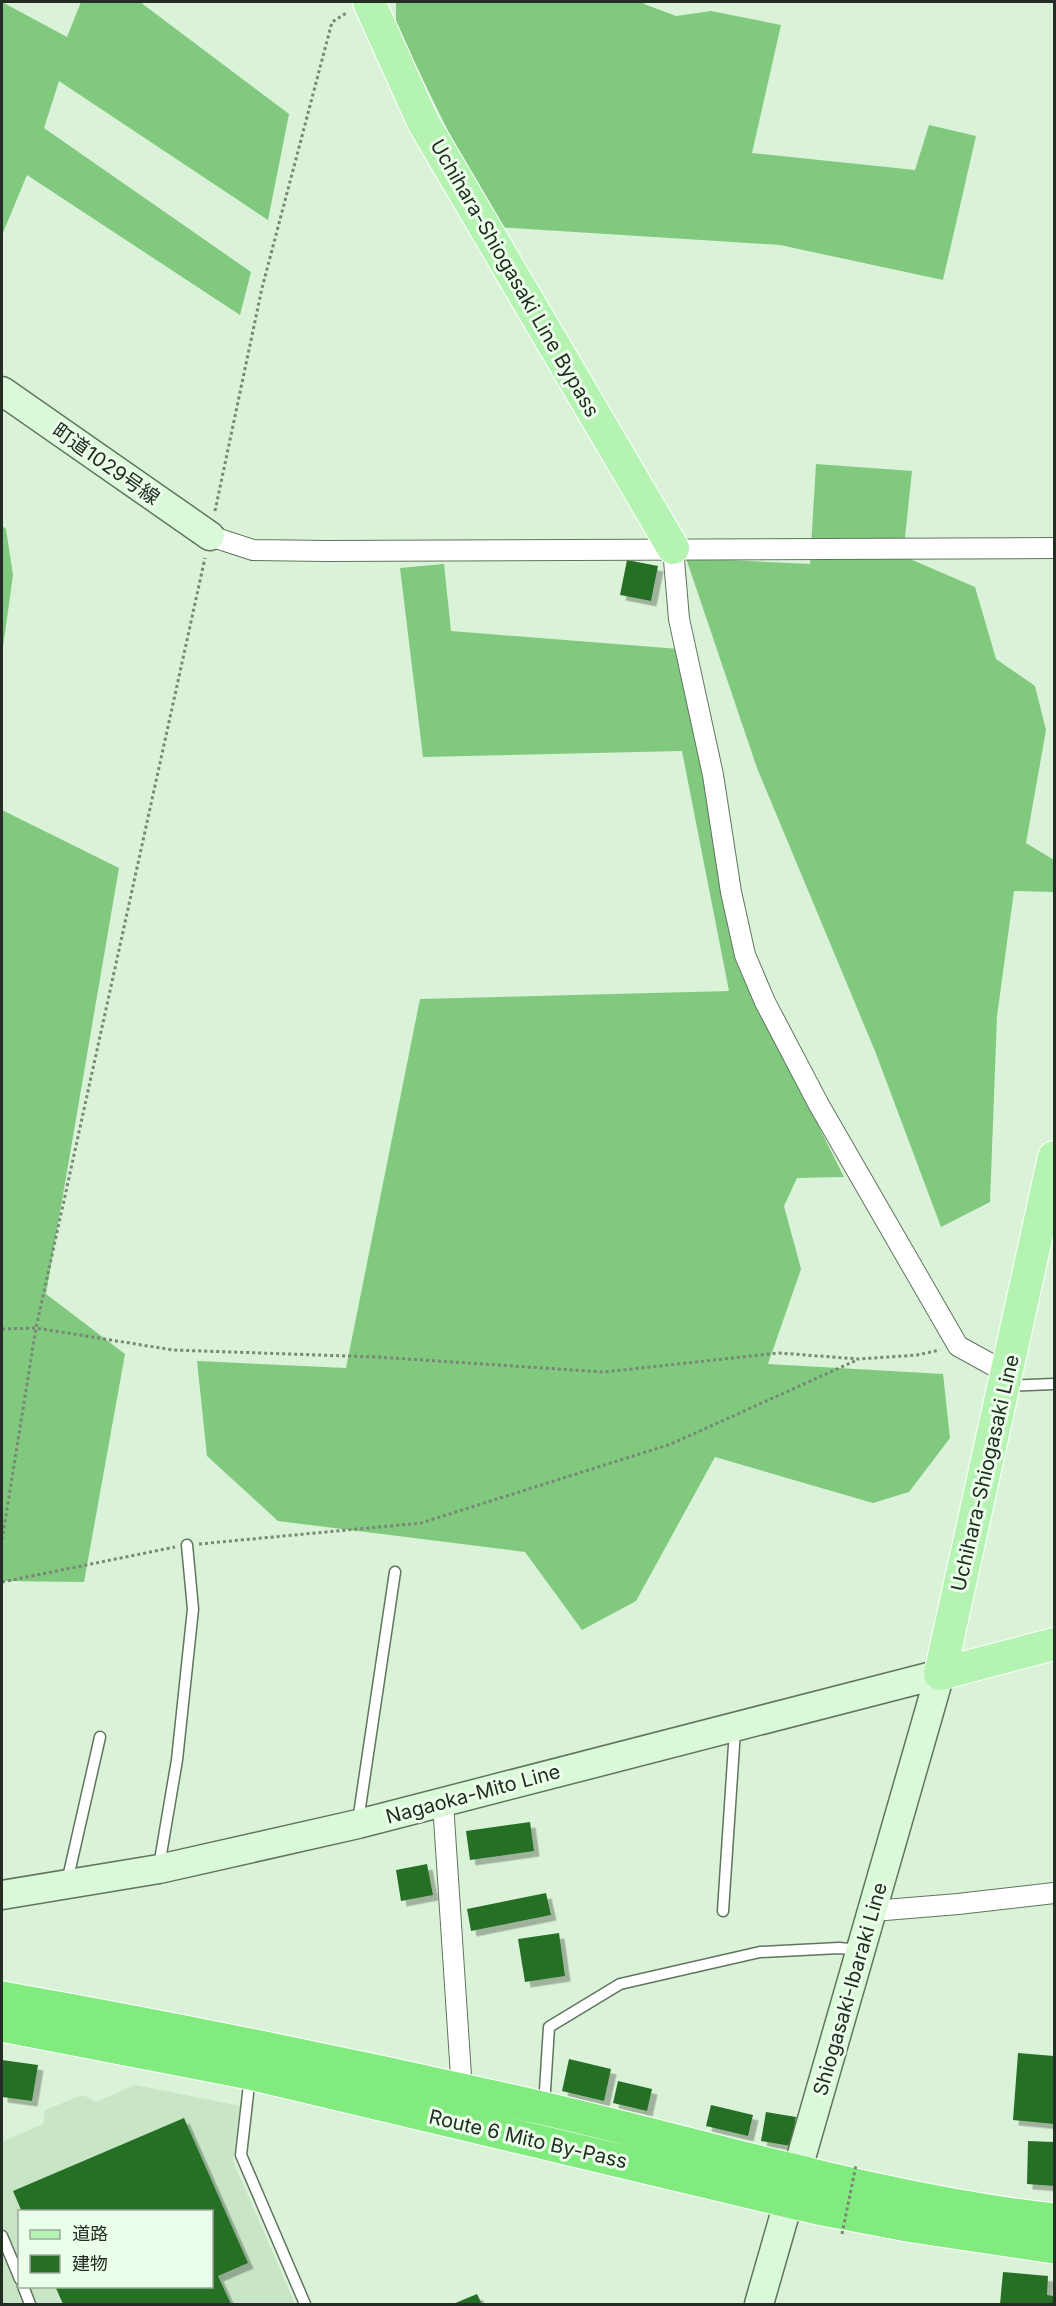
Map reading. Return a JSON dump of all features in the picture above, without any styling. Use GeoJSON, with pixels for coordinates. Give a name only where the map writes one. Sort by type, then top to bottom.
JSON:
{"type":"FeatureCollection","features":[{"type":"Feature","properties":{"kind":"highway","name":"Route 6 Mito By-Pass"},"geometry":{"type":"LineString","coordinates":[[2,1998],[125,2020],[543,2108],[913,2226],[1054,2247]]}},
{"type":"Feature","properties":{"kind":"highway","name":"Route 6 Mito By-Pass"},"geometry":{"type":"LineString","coordinates":[[2,2025],[250,2073],[794,2187],[957,2205],[1054,2220]]}},
{"type":"Feature","properties":{"kind":"main road","name":"Uchihara-Shiogasaki Line Bypass"},"geometry":{"type":"LineString","coordinates":[[363,4],[423,122],[673,548]]}},
{"type":"Feature","properties":{"kind":"main road","name":"町道1029号線"},"geometry":{"type":"LineString","coordinates":[[2,391],[210,536]]}},
{"type":"Feature","properties":{"kind":"main road","name":"Uchihara-Shiogasaki Line"},"geometry":{"type":"LineString","coordinates":[[940,1674],[1054,1157]]}},
{"type":"Feature","properties":{"kind":"main road"},"geometry":{"type":"LineString","coordinates":[[940,1674],[1054,1644]]}},
{"type":"Feature","properties":{"kind":"main road","name":"Nagaoka-Mito Line"},"geometry":{"type":"LineString","coordinates":[[2,1895],[159,1869],[358,1824],[940,1674]]}},
{"type":"Feature","properties":{"kind":"main road","name":"Shiogasaki-Ibaraki Line"},"geometry":{"type":"LineString","coordinates":[[759,2304],[940,1674]]}},
{"type":"Feature","properties":{"kind":"street"},"geometry":{"type":"LineString","coordinates":[[210,536],[253,549],[274,550],[1054,548]]}},
{"type":"Feature","properties":{"kind":"street"},"geometry":{"type":"LineString","coordinates":[[673,548],[679,619],[713,775],[731,892],[745,955],[765,1002],[819,1105],[958,1346],[1006,1379]]}},
{"type":"Feature","properties":{"kind":"street"},"geometry":{"type":"LineString","coordinates":[[443,1803],[462,2091]]}},
{"type":"Feature","properties":{"kind":"street"},"geometry":{"type":"LineString","coordinates":[[873,1911],[1004,1900],[1054,1893]]}},
{"type":"Feature","properties":{"kind":"lane"},"geometry":{"type":"LineString","coordinates":[[1006,1379],[1054,1384]]}},
{"type":"Feature","properties":{"kind":"lane"},"geometry":{"type":"LineString","coordinates":[[159,1869],[177,1760],[193,1609],[187,1545]]}},
{"type":"Feature","properties":{"kind":"lane"},"geometry":{"type":"LineString","coordinates":[[358,1824],[395,1572]]}},
{"type":"Feature","properties":{"kind":"lane"},"geometry":{"type":"LineString","coordinates":[[723,1911],[733,1739],[736,1727]]}},
{"type":"Feature","properties":{"kind":"lane"},"geometry":{"type":"LineString","coordinates":[[66,1885],[100,1737]]}},
{"type":"Feature","properties":{"kind":"lane"},"geometry":{"type":"LineString","coordinates":[[543,2108],[549,2027],[620,1984],[760,1952],[839,1948],[861,1950]]}},
{"type":"Feature","properties":{"kind":"lane"},"geometry":{"type":"LineString","coordinates":[[250,2073],[241,2155],[305,2304]]}},
{"type":"Feature","properties":{"kind":"lane"},"geometry":{"type":"LineString","coordinates":[[2,2236],[18,2274]]}},
{"type":"Feature","properties":{"kind":"lane"},"geometry":{"type":"LineString","coordinates":[[22,2288],[26,2303]]}},
{"type":"Feature","properties":{"kind":"path"},"geometry":{"type":"LineString","coordinates":[[2,1540],[36,1328],[210,536],[262,288],[332,22],[363,4]]}},
{"type":"Feature","properties":{"kind":"path"},"geometry":{"type":"LineString","coordinates":[[2,1329],[36,1328],[173,1350],[377,1357],[604,1372],[779,1353],[859,1359],[917,1355],[958,1346]]}},
{"type":"Feature","properties":{"kind":"path"},"geometry":{"type":"LineString","coordinates":[[2,1582],[187,1545],[421,1523],[671,1444],[859,1359]]}},
{"type":"Feature","properties":{"kind":"path"},"geometry":{"type":"LineString","coordinates":[[842,2234],[856,2165]]}},
{"type":"Feature","properties":{"kind":"shaded area"},"geometry":{"type":"Polygon","coordinates":[[[135,2085],[240,2106],[233,2161],[295,2304],[2,2304],[2,2142],[43,2124],[45,2110],[83,2095],[96,2102],[135,2085]]]}},
{"type":"Feature","properties":{"kind":"green space"},"geometry":{"type":"Polygon","coordinates":[[[2,2],[67,37],[81,2],[140,2],[289,114],[268,220],[59,81],[44,128],[251,272],[240,315],[27,175],[2,235],[2,2]]]}},
{"type":"Feature","properties":{"kind":"green space"},"geometry":{"type":"Polygon","coordinates":[[[396,2],[644,2],[644,4],[676,16],[711,11],[781,25],[752,153],[915,170],[929,125],[976,136],[943,280],[780,245],[495,227],[396,25],[396,2]]]}},
{"type":"Feature","properties":{"kind":"green space"},"geometry":{"type":"Polygon","coordinates":[[[816,464],[912,471],[903,556],[975,587],[996,659],[1035,686],[1046,730],[1026,843],[1054,860],[1054,892],[1014,891],[997,1016],[990,1202],[941,1227],[875,1051],[757,768],[686,558],[810,564],[816,464]]]}},
{"type":"Feature","properties":{"kind":"green space"},"geometry":{"type":"Polygon","coordinates":[[[2,526],[6,529],[13,575],[2,654],[2,526]]]}},
{"type":"Feature","properties":{"kind":"green space"},"geometry":{"type":"Polygon","coordinates":[[[444,564],[451,631],[679,649],[737,964],[844,1177],[797,1178],[784,1206],[801,1269],[768,1364],[943,1374],[950,1438],[909,1492],[873,1503],[715,1457],[636,1601],[582,1630],[525,1552],[278,1521],[207,1456],[197,1361],[346,1368],[420,999],[729,991],[682,751],[423,757],[400,568],[444,564]]]}},
{"type":"Feature","properties":{"kind":"green space"},"geometry":{"type":"Polygon","coordinates":[[[2,810],[119,868],[46,1294],[125,1354],[84,1582],[2,1581],[2,810]]]}},
{"type":"Feature","properties":{"kind":"building"},"geometry":{"type":"Polygon","coordinates":[[[627,560],[658,566],[651,601],[620,595],[627,560]]]}},
{"type":"Feature","properties":{"kind":"building"},"geometry":{"type":"Polygon","coordinates":[[[530,1822],[534,1851],[470,1860],[466,1831],[530,1822]]]}},
{"type":"Feature","properties":{"kind":"building"},"geometry":{"type":"Polygon","coordinates":[[[427,1864],[433,1895],[401,1901],[396,1870],[427,1864]]]}},
{"type":"Feature","properties":{"kind":"building"},"geometry":{"type":"Polygon","coordinates":[[[546,1893],[551,1915],[471,1931],[467,1909],[546,1893]]]}},
{"type":"Feature","properties":{"kind":"building"},"geometry":{"type":"Polygon","coordinates":[[[559,1933],[565,1976],[525,1982],[518,1939],[559,1933]]]}},
{"type":"Feature","properties":{"kind":"building"},"geometry":{"type":"Polygon","coordinates":[[[1018,2053],[1054,2056],[1054,2124],[1013,2120],[1018,2053]]]}},
{"type":"Feature","properties":{"kind":"building"},"geometry":{"type":"Polygon","coordinates":[[[569,2059],[611,2069],[604,2101],[562,2091],[569,2059]]]}},
{"type":"Feature","properties":{"kind":"building"},"geometry":{"type":"Polygon","coordinates":[[[2,2060],[38,2065],[32,2101],[2,2097],[2,2060]]]}},
{"type":"Feature","properties":{"kind":"building"},"geometry":{"type":"Polygon","coordinates":[[[618,2081],[652,2089],[647,2111],[613,2103],[618,2081]]]}},
{"type":"Feature","properties":{"kind":"building"},"geometry":{"type":"Polygon","coordinates":[[[711,2105],[753,2115],[748,2136],[706,2126],[711,2105]]]}},
{"type":"Feature","properties":{"kind":"building"},"geometry":{"type":"Polygon","coordinates":[[[766,2112],[796,2117],[791,2146],[761,2141],[766,2112]]]}},
{"type":"Feature","properties":{"kind":"building"},"geometry":{"type":"Polygon","coordinates":[[[184,2118],[248,2263],[218,2276],[231,2304],[63,2304],[56,2288],[213,2288],[213,2210],[21,2210],[13,2191],[184,2118]]]}},
{"type":"Feature","properties":{"kind":"building"},"geometry":{"type":"Polygon","coordinates":[[[1028,2141],[1054,2142],[1054,2186],[1027,2184],[1028,2141]]]}},
{"type":"Feature","properties":{"kind":"building"},"geometry":{"type":"Polygon","coordinates":[[[1003,2272],[1048,2276],[1047,2295],[1054,2296],[1054,2304],[1000,2304],[1003,2272]]]}},
{"type":"Feature","properties":{"kind":"building"},"geometry":{"type":"Polygon","coordinates":[[[477,2294],[482,2304],[453,2304],[477,2294]]]}}]}
